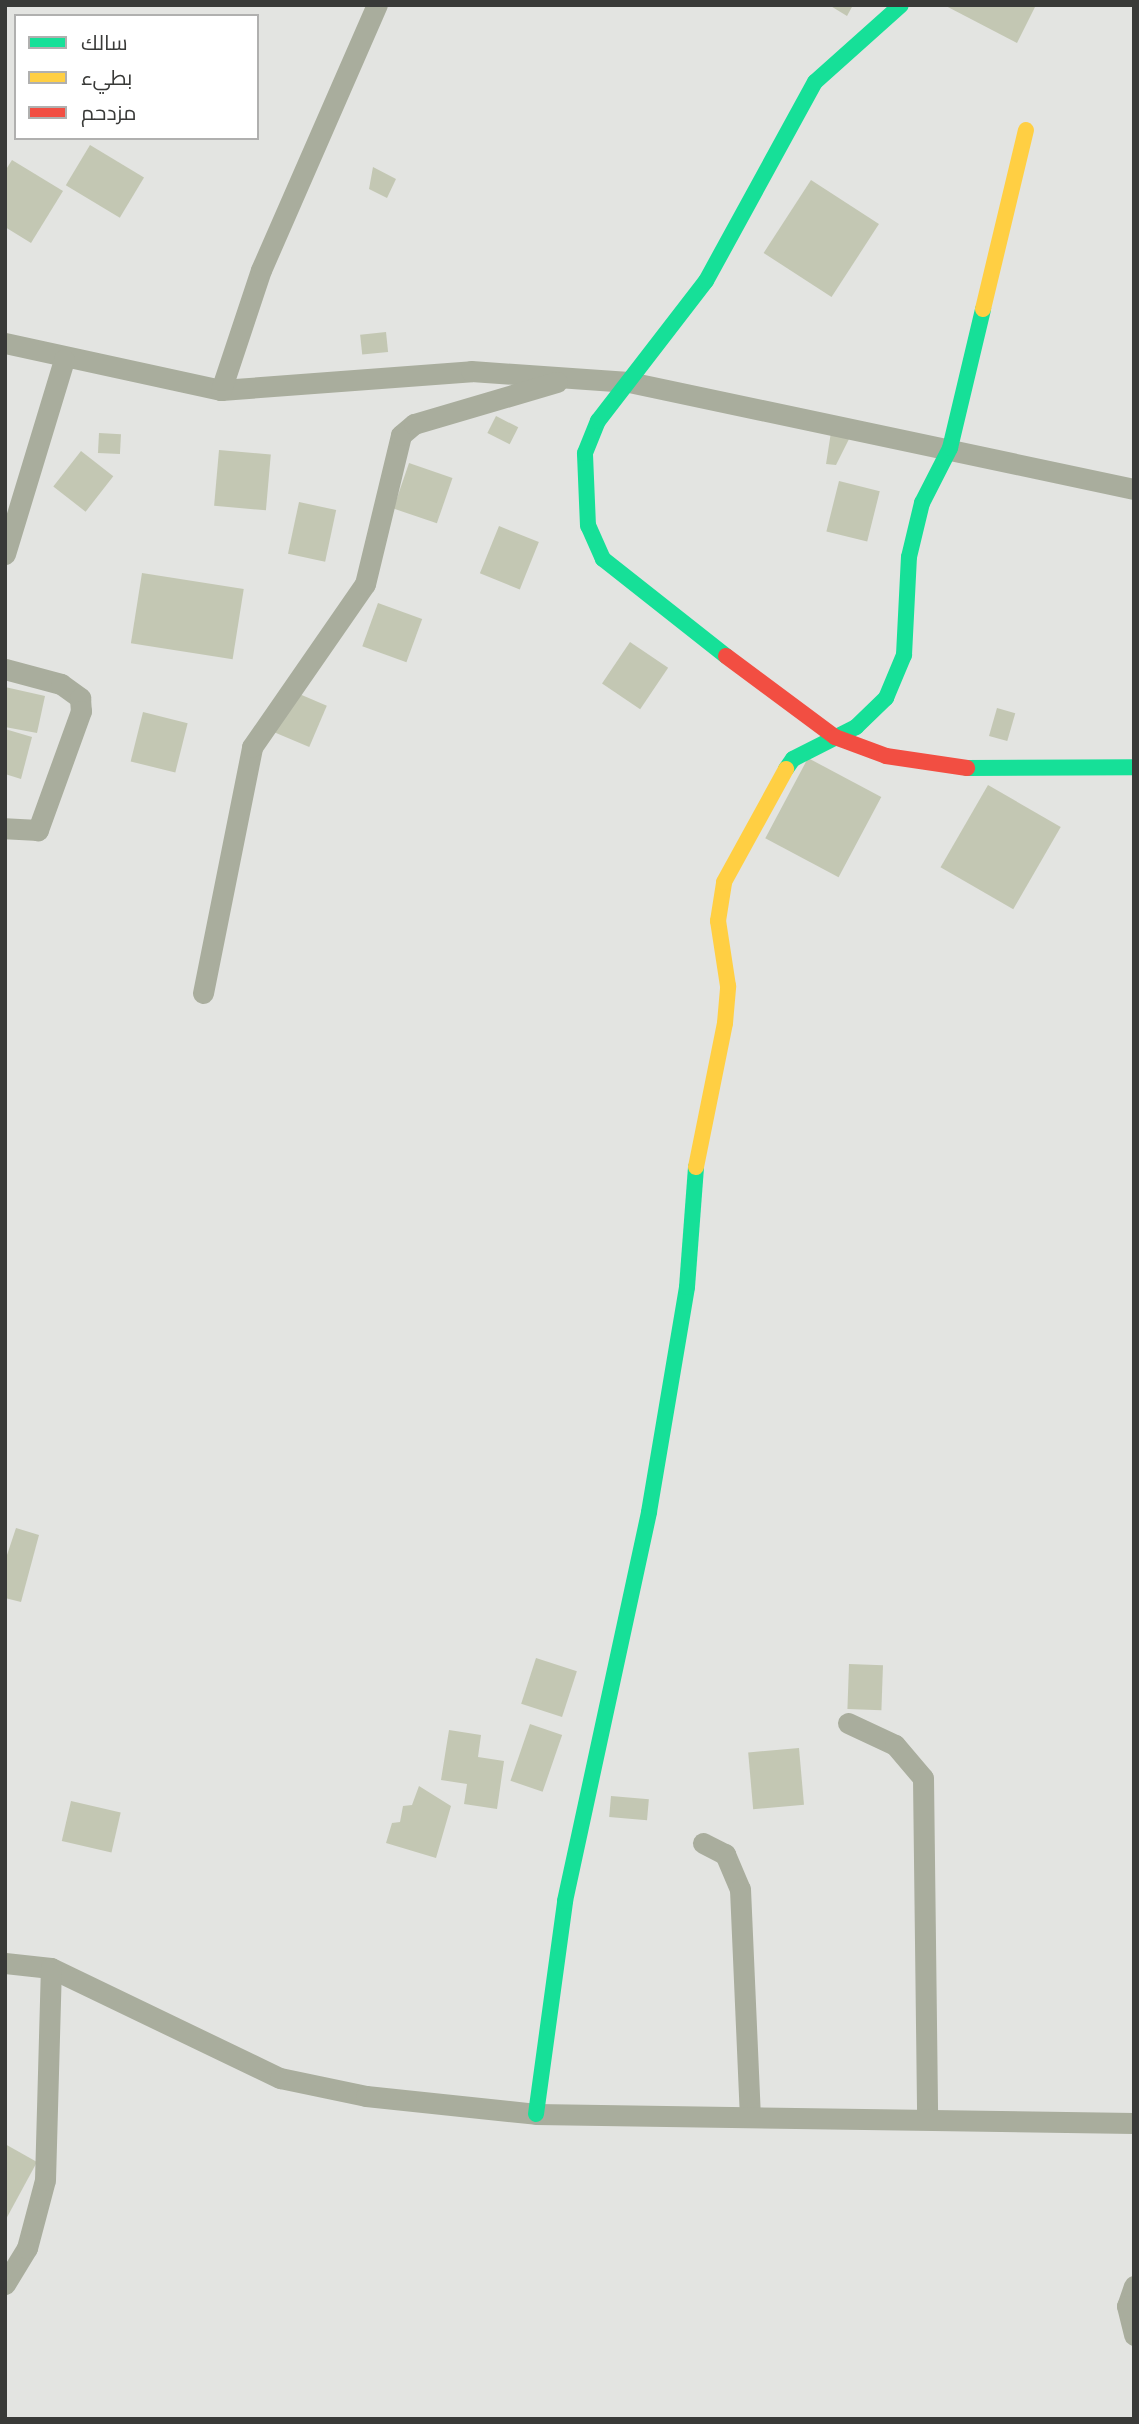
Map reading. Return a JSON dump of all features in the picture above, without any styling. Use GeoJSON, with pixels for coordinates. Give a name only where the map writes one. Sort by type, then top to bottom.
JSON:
{"type":"FeatureCollection","features":[{"type":"Feature","properties":{"kind":"street"},"geometry":{"type":"LineString","coordinates":[[221,390],[261,270],[377,5]]}},
{"type":"Feature","properties":{"kind":"street"},"geometry":{"type":"LineString","coordinates":[[901,5],[815,82],[706,281],[598,421],[585,453],[588,526],[603,559],[743,674],[835,737],[886,756],[990,771],[1134,767]]}},
{"type":"Feature","properties":{"kind":"street"},"geometry":{"type":"LineString","coordinates":[[536,2114],[565,1901],[649,1511],[687,1287],[696,1152],[725,1023],[728,986],[718,921],[724,882],[757,813],[793,759],[856,727],[886,698],[904,655],[909,557],[922,503],[950,448],[1026,130]]}},
{"type":"Feature","properties":{"kind":"street"},"geometry":{"type":"LineString","coordinates":[[5,343],[64,359],[221,390],[471,371],[580,377],[629,383],[950,448],[1134,489]]}},
{"type":"Feature","properties":{"kind":"street"},"geometry":{"type":"LineString","coordinates":[[5,554],[64,359]]}},
{"type":"Feature","properties":{"kind":"street"},"geometry":{"type":"LineString","coordinates":[[203,993],[225,860],[252,747],[365,584],[401,435],[447,412],[580,377]]}},
{"type":"Feature","properties":{"kind":"street"},"geometry":{"type":"LineString","coordinates":[[5,669],[61,684],[80,698],[80,711],[38,830],[5,828]]}},
{"type":"Feature","properties":{"kind":"street"},"geometry":{"type":"LineString","coordinates":[[848,1723],[895,1745],[923,1778],[927,2118]]}},
{"type":"Feature","properties":{"kind":"street"},"geometry":{"type":"LineString","coordinates":[[703,1843],[725,1854],[740,1889],[750,2116]]}},
{"type":"Feature","properties":{"kind":"street"},"geometry":{"type":"LineString","coordinates":[[5,1962],[51,1968],[280,2078],[366,2096],[536,2114],[1134,2123]]}},
{"type":"Feature","properties":{"kind":"street"},"geometry":{"type":"LineString","coordinates":[[5,2284],[27,2248],[45,2180],[51,1968]]}},
{"type":"Feature","properties":{"kind":"street"},"geometry":{"type":"LineString","coordinates":[[1134,2286],[1127,2306],[1134,2335]]}},
{"type":"Feature","properties":{"kind":"building"},"geometry":{"type":"Polygon","coordinates":[[[829,5],[853,5],[847,16],[829,5]]]}},
{"type":"Feature","properties":{"kind":"building"},"geometry":{"type":"Polygon","coordinates":[[[944,5],[1036,5],[1017,43],[944,5]]]}},
{"type":"Feature","properties":{"kind":"building"},"geometry":{"type":"Polygon","coordinates":[[[90,145],[144,177],[120,218],[66,185],[90,145]]]}},
{"type":"Feature","properties":{"kind":"building"},"geometry":{"type":"Polygon","coordinates":[[[12,160],[63,191],[31,243],[5,227],[5,171],[12,160]]]}},
{"type":"Feature","properties":{"kind":"building"},"geometry":{"type":"Polygon","coordinates":[[[373,167],[396,179],[387,198],[369,189],[373,167]]]}},
{"type":"Feature","properties":{"kind":"building"},"geometry":{"type":"Polygon","coordinates":[[[811,180],[879,224],[832,297],[764,253],[811,180]]]}},
{"type":"Feature","properties":{"kind":"building"},"geometry":{"type":"Polygon","coordinates":[[[386,332],[388,352],[362,355],[360,335],[386,332]]]}},
{"type":"Feature","properties":{"kind":"building"},"geometry":{"type":"Polygon","coordinates":[[[496,416],[518,427],[510,444],[487,433],[496,416]]]}},
{"type":"Feature","properties":{"kind":"building"},"geometry":{"type":"Polygon","coordinates":[[[831,432],[851,435],[836,465],[826,464],[831,432]]]}},
{"type":"Feature","properties":{"kind":"building"},"geometry":{"type":"Polygon","coordinates":[[[99,433],[121,434],[120,454],[98,453],[99,433]]]}},
{"type":"Feature","properties":{"kind":"building"},"geometry":{"type":"Polygon","coordinates":[[[219,450],[271,455],[266,510],[214,506],[219,450]]]}},
{"type":"Feature","properties":{"kind":"building"},"geometry":{"type":"Polygon","coordinates":[[[81,451],[113,476],[86,512],[53,486],[81,451]]]}},
{"type":"Feature","properties":{"kind":"building"},"geometry":{"type":"Polygon","coordinates":[[[409,463],[452,478],[437,523],[393,508],[409,463]]]}},
{"type":"Feature","properties":{"kind":"building"},"geometry":{"type":"Polygon","coordinates":[[[839,481],[880,491],[867,542],[826,531],[839,481]]]}},
{"type":"Feature","properties":{"kind":"building"},"geometry":{"type":"Polygon","coordinates":[[[299,502],[336,510],[325,562],[288,554],[299,502]]]}},
{"type":"Feature","properties":{"kind":"building"},"geometry":{"type":"Polygon","coordinates":[[[499,526],[539,542],[520,589],[480,573],[499,526]]]}},
{"type":"Feature","properties":{"kind":"building"},"geometry":{"type":"Polygon","coordinates":[[[142,573],[244,589],[233,659],[131,643],[142,573]]]}},
{"type":"Feature","properties":{"kind":"building"},"geometry":{"type":"Polygon","coordinates":[[[378,603],[422,619],[406,662],[362,646],[378,603]]]}},
{"type":"Feature","properties":{"kind":"building"},"geometry":{"type":"Polygon","coordinates":[[[630,642],[668,668],[640,709],[602,683],[630,642]]]}},
{"type":"Feature","properties":{"kind":"building"},"geometry":{"type":"Polygon","coordinates":[[[5,687],[45,696],[37,733],[5,727],[5,687]]]}},
{"type":"Feature","properties":{"kind":"building"},"geometry":{"type":"Polygon","coordinates":[[[290,690],[327,706],[309,747],[272,731],[290,690]]]}},
{"type":"Feature","properties":{"kind":"building"},"geometry":{"type":"Polygon","coordinates":[[[997,708],[1015,713],[1007,741],[989,736],[997,708]]]}},
{"type":"Feature","properties":{"kind":"building"},"geometry":{"type":"Polygon","coordinates":[[[143,712],[188,723],[175,773],[131,761],[143,712]]]}},
{"type":"Feature","properties":{"kind":"building"},"geometry":{"type":"Polygon","coordinates":[[[5,729],[32,737],[21,779],[5,774],[5,729]]]}},
{"type":"Feature","properties":{"kind":"building"},"geometry":{"type":"Polygon","coordinates":[[[808,758],[881,797],[839,877],[765,838],[808,758]]]}},
{"type":"Feature","properties":{"kind":"building"},"geometry":{"type":"Polygon","coordinates":[[[988,785],[1061,827],[1013,909],[940,867],[988,785]]]}},
{"type":"Feature","properties":{"kind":"building"},"geometry":{"type":"Polygon","coordinates":[[[16,1528],[39,1535],[21,1602],[5,1598],[5,1561],[16,1528]]]}},
{"type":"Feature","properties":{"kind":"building"},"geometry":{"type":"Polygon","coordinates":[[[536,1658],[577,1671],[562,1717],[521,1704],[536,1658]]]}},
{"type":"Feature","properties":{"kind":"building"},"geometry":{"type":"Polygon","coordinates":[[[849,1664],[883,1665],[881,1710],[847,1709],[849,1664]]]}},
{"type":"Feature","properties":{"kind":"building"},"geometry":{"type":"Polygon","coordinates":[[[530,1724],[562,1735],[543,1792],[510,1781],[530,1724]]]}},
{"type":"Feature","properties":{"kind":"building"},"geometry":{"type":"Polygon","coordinates":[[[449,1730],[481,1735],[478,1757],[504,1761],[497,1809],[464,1804],[467,1784],[441,1780],[449,1730]]]}},
{"type":"Feature","properties":{"kind":"building"},"geometry":{"type":"Polygon","coordinates":[[[799,1748],[804,1805],[753,1809],[748,1752],[799,1748]]]}},
{"type":"Feature","properties":{"kind":"building"},"geometry":{"type":"Polygon","coordinates":[[[419,1786],[451,1806],[436,1858],[386,1843],[392,1823],[400,1822],[403,1806],[412,1805],[419,1786]]]}},
{"type":"Feature","properties":{"kind":"building"},"geometry":{"type":"Polygon","coordinates":[[[611,1796],[649,1799],[647,1820],[609,1817],[611,1796]]]}},
{"type":"Feature","properties":{"kind":"building"},"geometry":{"type":"Polygon","coordinates":[[[71,1801],[121,1812],[111,1852],[62,1841],[71,1801]]]}},
{"type":"Feature","properties":{"kind":"building"},"geometry":{"type":"Polygon","coordinates":[[[5,2144],[37,2162],[5,2221],[5,2144]]]}},
{"type":"Feature","properties":{"kind":"traffic: fast"},"geometry":{"type":"LineString","coordinates":[[726,656],[603,559],[588,526],[585,453],[598,421],[706,281],[815,82],[901,5]]}},
{"type":"Feature","properties":{"kind":"traffic: fast"},"geometry":{"type":"LineString","coordinates":[[786,769],[793,759],[856,727],[886,698],[904,655],[909,557],[922,503],[950,448],[983,309]]}},
{"type":"Feature","properties":{"kind":"traffic: fast"},"geometry":{"type":"LineString","coordinates":[[967,768],[1134,767]]}},
{"type":"Feature","properties":{"kind":"traffic: fast"},"geometry":{"type":"LineString","coordinates":[[536,2114],[565,1901],[649,1512],[687,1287],[696,1167]]}},
{"type":"Feature","properties":{"kind":"traffic: slow"},"geometry":{"type":"LineString","coordinates":[[983,309],[1026,130]]}},
{"type":"Feature","properties":{"kind":"traffic: slow"},"geometry":{"type":"LineString","coordinates":[[696,1167],[725,1023],[728,986],[718,921],[724,882],[786,769]]}},
{"type":"Feature","properties":{"kind":"traffic: jam"},"geometry":{"type":"LineString","coordinates":[[726,656],[835,737],[886,756],[967,768]]}}]}
